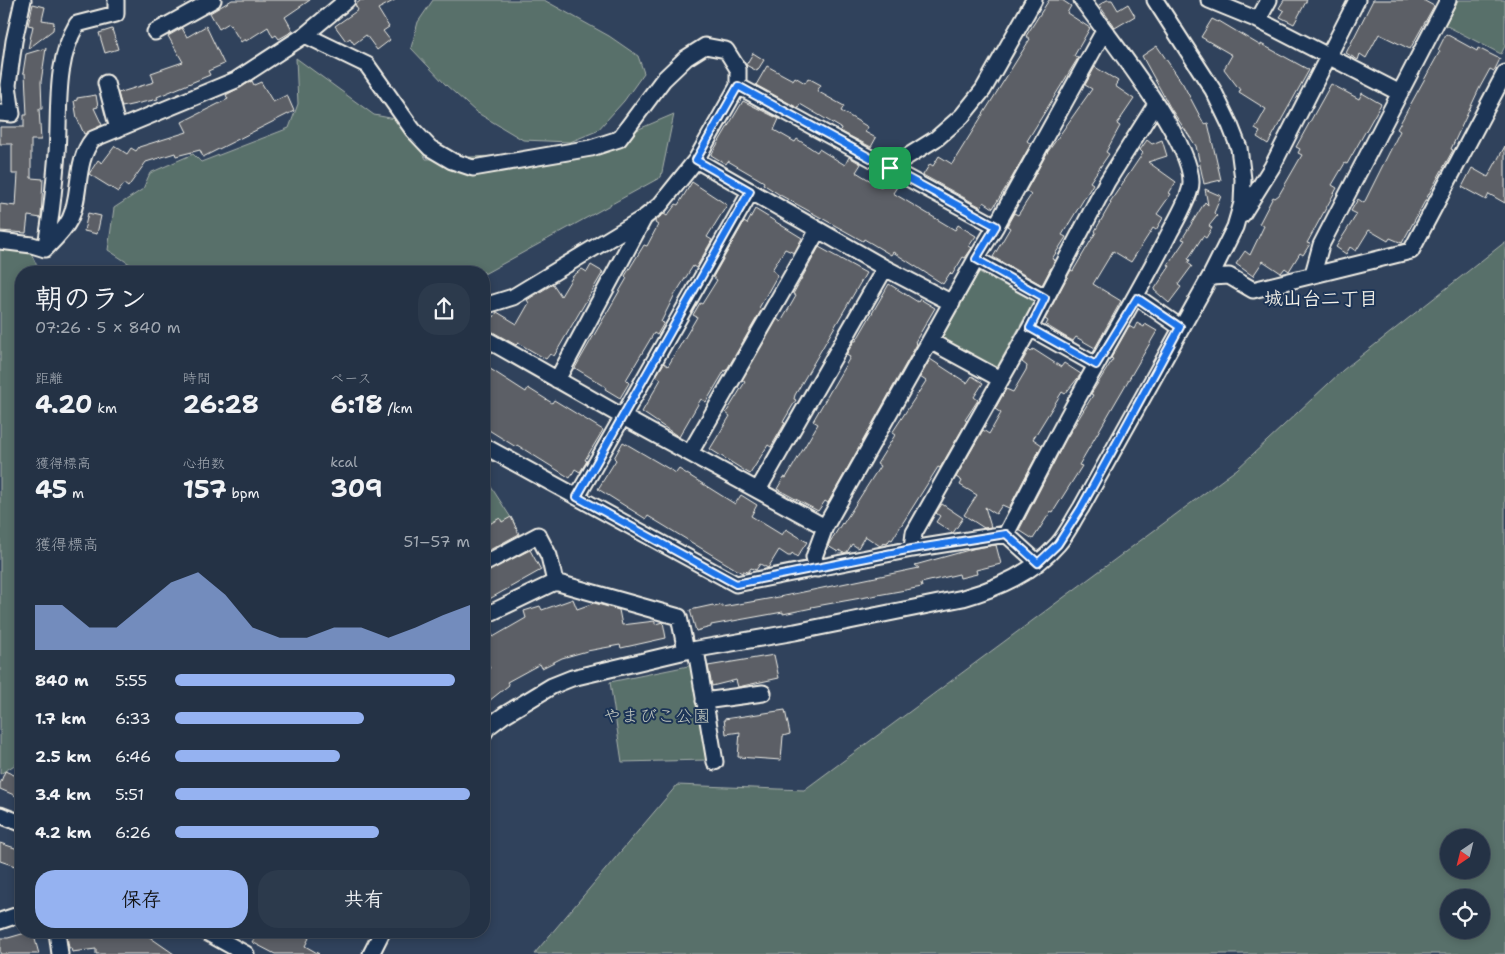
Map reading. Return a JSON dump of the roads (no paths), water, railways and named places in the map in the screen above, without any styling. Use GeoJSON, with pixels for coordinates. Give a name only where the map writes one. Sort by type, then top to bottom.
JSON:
{"type":"FeatureCollection","features":[{"type":"Feature","properties":{"kind":"street"},"geometry":{"type":"LineString","coordinates":[[0,113],[12,114],[8,86],[14,41],[23,0]]}},
{"type":"Feature","properties":{"kind":"street"},"geometry":{"type":"LineString","coordinates":[[45,249],[49,230],[57,152],[59,93],[64,59],[70,37],[77,24],[116,14],[116,0]]}},
{"type":"Feature","properties":{"kind":"street"},"geometry":{"type":"LineString","coordinates":[[156,32],[213,0]]}},
{"type":"Feature","properties":{"kind":"street"},"geometry":{"type":"LineString","coordinates":[[45,249],[62,232],[71,218],[85,149],[93,139],[236,80],[305,35],[347,0]]}},
{"type":"Feature","properties":{"kind":"street"},"geometry":{"type":"LineString","coordinates":[[890,168],[937,138],[962,116],[983,90],[1034,0]]}},
{"type":"Feature","properties":{"kind":"street"},"geometry":{"type":"LineString","coordinates":[[1006,534],[1096,365],[1137,298],[1181,211],[1191,184],[1185,156],[1177,137],[1156,104],[1082,0]]}},
{"type":"Feature","properties":{"kind":"street"},"geometry":{"type":"LineString","coordinates":[[1210,0],[1258,20],[1400,93]]}},
{"type":"Feature","properties":{"kind":"street"},"geometry":{"type":"LineString","coordinates":[[1258,20],[1269,0]]}},
{"type":"Feature","properties":{"kind":"street"},"geometry":{"type":"LineString","coordinates":[[490,725],[552,686],[572,678],[691,650],[795,632],[963,598],[990,590],[1008,582],[1038,563],[1058,544],[1081,508],[1210,276],[1235,227],[1272,167],[1357,0]]}},
{"type":"Feature","properties":{"kind":"street"},"geometry":{"type":"LineString","coordinates":[[1313,274],[1322,244],[1448,0]]}},
{"type":"Feature","properties":{"kind":"street"},"geometry":{"type":"LineString","coordinates":[[1161,2],[1213,90],[1239,148],[1243,179],[1242,203],[1235,227]]}},
{"type":"Feature","properties":{"kind":"street"},"geometry":{"type":"LineString","coordinates":[[817,569],[814,557],[825,527],[1104,32]]}},
{"type":"Feature","properties":{"kind":"street"},"geometry":{"type":"LineString","coordinates":[[305,35],[367,65],[413,130],[430,148],[452,162],[472,168],[591,148],[618,139],[663,80],[686,58],[704,46],[726,50],[738,69],[738,86],[696,160],[660,205],[645,217],[513,298],[490,304]]}},
{"type":"Feature","properties":{"kind":"street"},"geometry":{"type":"LineString","coordinates":[[1210,276],[1229,276],[1253,290],[1411,251],[1505,73]]}},
{"type":"Feature","properties":{"kind":"street"},"geometry":{"type":"LineString","coordinates":[[106,83],[118,129]]}},
{"type":"Feature","properties":{"kind":"street"},"geometry":{"type":"LineString","coordinates":[[738,86],[996,226]]}},
{"type":"Feature","properties":{"kind":"street"},"geometry":{"type":"LineString","coordinates":[[912,549],[914,533],[1030,328],[1107,182],[1156,104]]}},
{"type":"Feature","properties":{"kind":"street"},"geometry":{"type":"LineString","coordinates":[[696,160],[884,268],[952,303]]}},
{"type":"Feature","properties":{"kind":"street"},"geometry":{"type":"LineString","coordinates":[[577,497],[750,191]]}},
{"type":"Feature","properties":{"kind":"street"},"geometry":{"type":"LineString","coordinates":[[557,380],[645,217]]}},
{"type":"Feature","properties":{"kind":"street"},"geometry":{"type":"LineString","coordinates":[[690,453],[818,230]]}},
{"type":"Feature","properties":{"kind":"street"},"geometry":{"type":"LineString","coordinates":[[0,241],[32,245],[45,249]]}},
{"type":"Feature","properties":{"kind":"street"},"geometry":{"type":"LineString","coordinates":[[976,259],[1045,298]]}},
{"type":"Feature","properties":{"kind":"street"},"geometry":{"type":"LineString","coordinates":[[758,490],[884,268]]}},
{"type":"Feature","properties":{"kind":"street"},"geometry":{"type":"LineString","coordinates":[[1137,298],[1180,327]]}},
{"type":"Feature","properties":{"kind":"street"},"geometry":{"type":"LineString","coordinates":[[1030,328],[1096,365]]}},
{"type":"Feature","properties":{"kind":"street"},"geometry":{"type":"LineString","coordinates":[[490,341],[623,417],[825,527]]}},
{"type":"Feature","properties":{"kind":"street"},"geometry":{"type":"LineString","coordinates":[[930,341],[1000,380]]}},
{"type":"Feature","properties":{"kind":"street"},"geometry":{"type":"LineString","coordinates":[[490,449],[736,584],[912,549],[1006,534]]}},
{"type":"Feature","properties":{"kind":"street"},"geometry":{"type":"LineString","coordinates":[[1006,534],[1038,563]]}},
{"type":"Feature","properties":{"kind":"street"},"geometry":{"type":"LineString","coordinates":[[490,561],[538,535],[549,556],[555,582]]}},
{"type":"Feature","properties":{"kind":"street"},"geometry":{"type":"LineString","coordinates":[[490,613],[555,582],[679,617],[691,650],[704,701],[715,762]]}},
{"type":"Feature","properties":{"kind":"street"},"geometry":{"type":"LineString","coordinates":[[704,701],[763,693]]}},
{"type":"Feature","properties":{"kind":"street"},"geometry":{"type":"LineString","coordinates":[[0,815],[15,821]]}},
{"type":"Feature","properties":{"kind":"street"},"geometry":{"type":"LineString","coordinates":[[0,920],[15,916]]}},
{"type":"Feature","properties":{"kind":"street"},"geometry":{"type":"LineString","coordinates":[[58,938],[60,954]]}},
{"type":"Feature","properties":{"kind":"street"},"geometry":{"type":"LineString","coordinates":[[217,938],[246,954]]}},
{"type":"Feature","properties":{"kind":"street"},"geometry":{"type":"LineString","coordinates":[[371,954],[379,938]]}},
{"type":"Feature","properties":{"kind":"district","name":"城山台二丁目"},"geometry":{"type":"Point","coordinates":[1321,298]}},
{"type":"Feature","properties":{"kind":"park label","name":"やまびこ公園"},"geometry":{"type":"Point","coordinates":[657,716]}}]}
